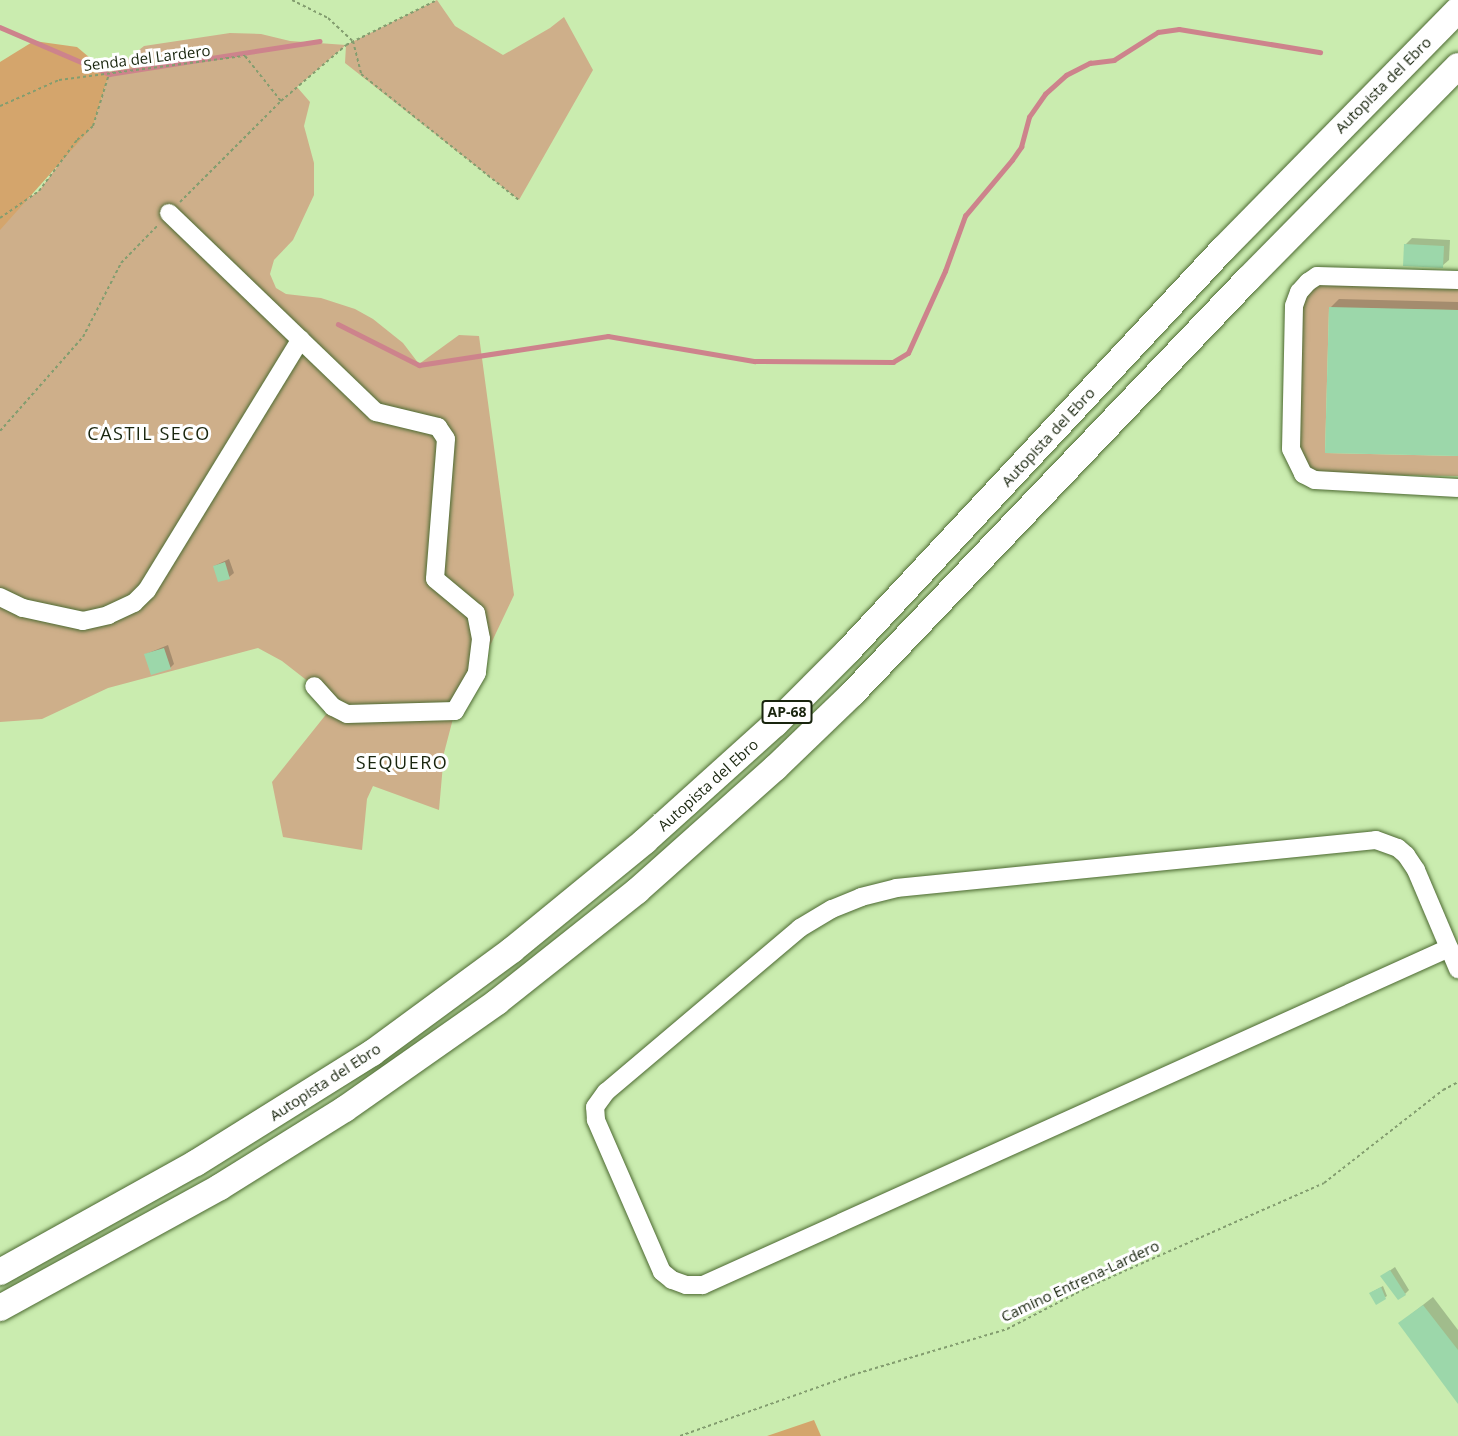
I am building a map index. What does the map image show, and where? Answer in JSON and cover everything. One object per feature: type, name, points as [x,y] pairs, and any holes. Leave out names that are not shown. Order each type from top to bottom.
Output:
[{"type":"highway","name":"Autopista del Ebro","points":[[0,1272],[196,1163],[372,1053],[512,950],[645,841],[729,766],[848,651],[1207,266],[1458,10]]},
{"type":"highway","name":"AP-68","points":[[0,1308],[157,1223],[345,1108],[497,1002],[637,891],[775,768],[852,694],[1272,255],[1458,66]]},
{"type":"street","points":[[169,213],[376,412],[438,427],[446,439],[435,579],[476,613],[481,639],[477,673],[455,711],[347,714],[333,706],[314,686]]},
{"type":"street","points":[[1458,280],[1317,276],[1308,282],[1299,292],[1294,306],[1291,449],[1303,474],[1315,480],[1458,488]]},
{"type":"street","points":[[0,597],[22,608],[83,621],[108,615],[134,603],[147,590],[301,339]]},
{"type":"street","points":[[1449,948],[703,1285],[686,1285],[672,1280],[662,1272],[596,1120],[595,1107],[606,1092],[800,928],[832,909],[861,897],[896,888],[1376,840],[1398,848],[1406,855],[1449,948],[1458,969]]},
{"type":"path","points":[[292,0],[328,18],[353,41],[361,74],[519,200]]},
{"type":"path","points":[[0,432],[83,337],[121,263],[281,101],[353,41],[438,0]]},
{"type":"path","name":"Senda del Lardero","points":[[0,106],[58,80],[245,56],[281,101]]},
{"type":"path","points":[[0,218],[39,191],[77,140],[93,126],[109,74]]},
{"type":"path","name":"Camino Entrena-Lardero","points":[[680,1436],[852,1376],[1007,1329],[1086,1288],[1324,1183],[1443,1089],[1458,1082]]},
{"type":"shaded area","points":[[437,0],[455,26],[503,55],[550,28],[564,17],[593,70],[519,200],[345,63],[346,45]]},
{"type":"shaded area","points":[[230,33],[261,34],[290,41],[346,45],[297,87],[310,102],[304,126],[314,163],[314,195],[293,240],[274,260],[270,274],[276,288],[286,294],[321,298],[355,309],[373,319],[403,343],[419,364],[459,335],[479,336],[514,595],[477,673],[455,711],[444,753],[439,810],[373,786],[367,799],[362,850],[283,837],[272,782],[332,707],[314,686],[282,661],[258,648],[108,688],[42,719],[0,722],[0,218],[39,191],[77,140],[93,126],[109,74],[144,46]]},
{"type":"shaded area","points":[[34,41],[77,47],[109,74],[93,126],[0,230],[0,62]]},
{"type":"shaded area","points":[[1458,283],[1458,310],[1329,308],[1325,453],[1458,456],[1458,476],[1319,474],[1310,470],[1299,446],[1302,312],[1304,302],[1315,284]]},
{"type":"shaded area","points":[[814,1420],[821,1436],[767,1436]]},
{"type":"building","points":[[1404,244],[1444,246],[1443,268],[1403,266]]},
{"type":"building","points":[[1329,307],[1458,310],[1458,456],[1325,453]]},
{"type":"building","points":[[225,562],[230,579],[218,582],[213,566]]},
{"type":"building","points":[[164,648],[171,669],[151,675],[144,654]]},
{"type":"building","points":[[1390,1270],[1406,1295],[1398,1300],[1380,1276]]},
{"type":"building","points":[[1381,1287],[1386,1299],[1376,1305],[1369,1293]]},
{"type":"building","points":[[1423,1305],[1458,1350],[1458,1404],[1398,1323]]},
{"type":"waterway","points":[[0,27],[109,74],[319,41]]},
{"type":"waterway","points":[[338,324],[419,365],[608,336],[755,361],[893,362],[908,353],[945,271],[965,216],[1021,147],[1029,117],[1045,94],[1066,75],[1090,63],[1114,60],[1158,32],[1179,29],[1320,52]]},
{"type":"district","name":"CASTIL SECO","points":[[149,433]]},
{"type":"district","name":"SEQUERO","points":[[402,762]]}]
